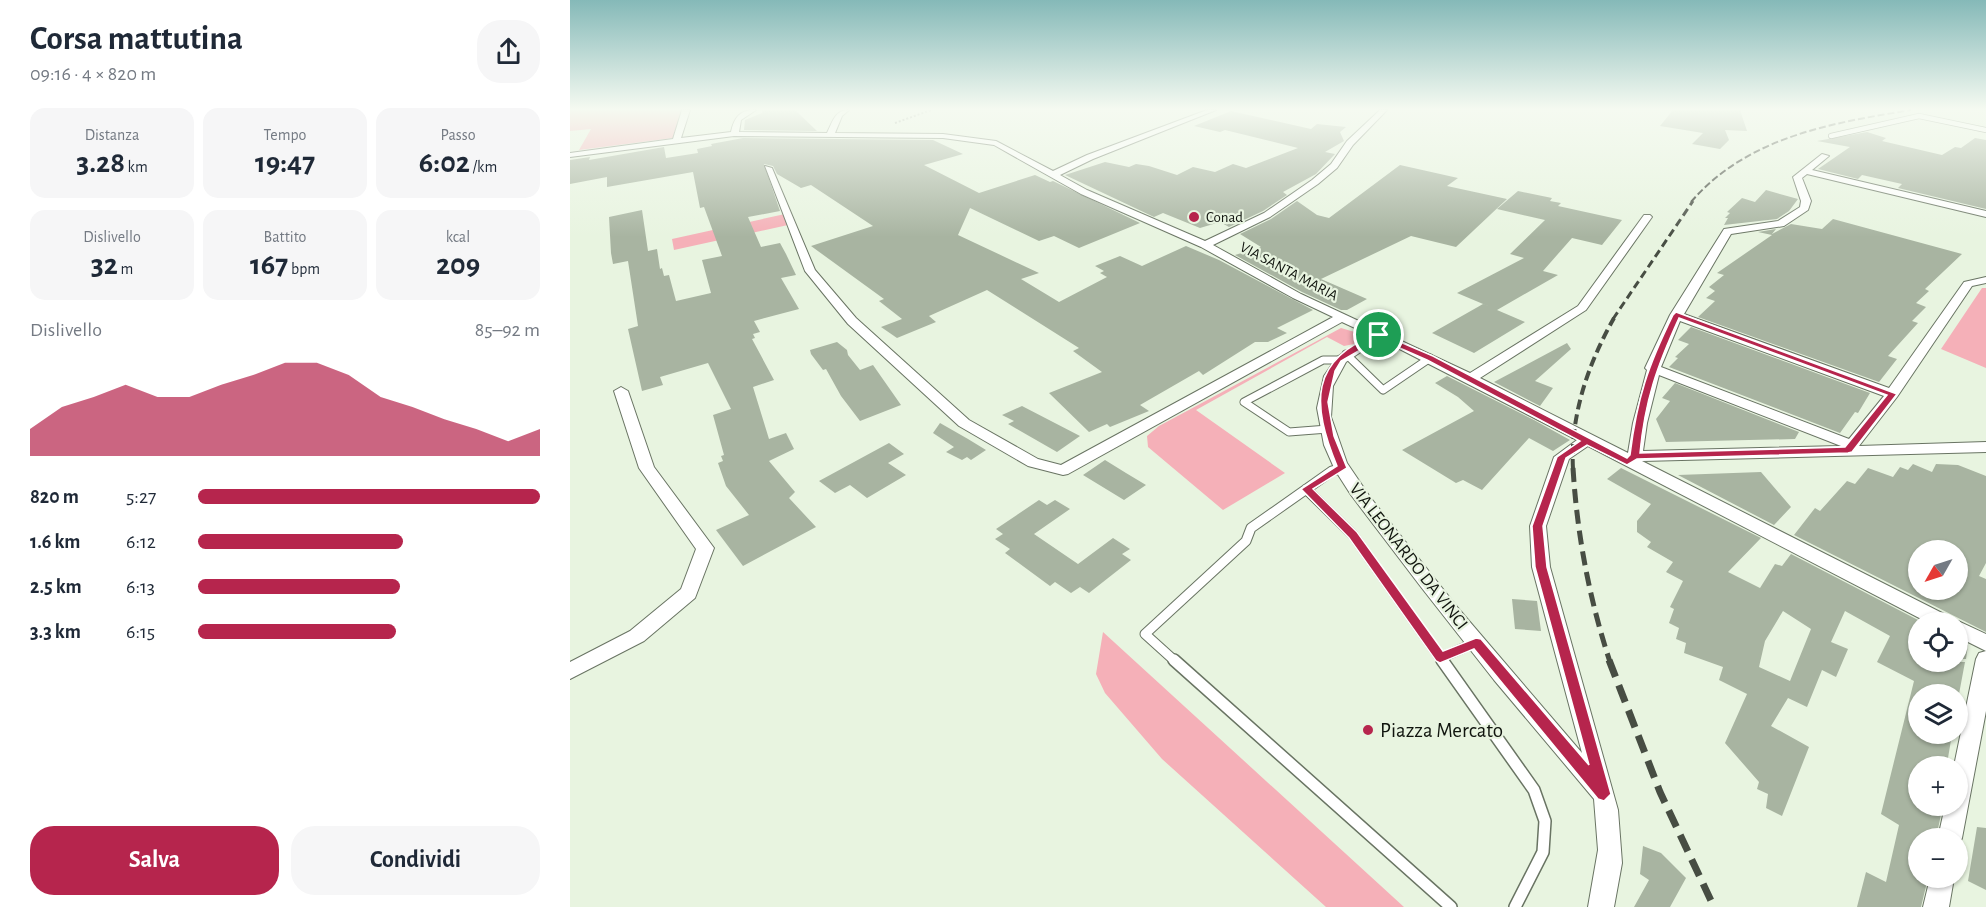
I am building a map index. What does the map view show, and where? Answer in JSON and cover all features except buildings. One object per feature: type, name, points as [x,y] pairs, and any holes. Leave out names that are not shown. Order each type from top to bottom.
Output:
[{"type":"street","name":"VIA SANTA MARIA","points":[[570,155],[590,152]]},
{"type":"street","name":"VIA SANTA MARIA","points":[[1014,152],[1052,175],[1205,245],[1342,317],[1430,358],[1587,440],[1631,459],[1924,612]]},
{"type":"street","points":[[1052,175],[1102,152]]},
{"type":"street","points":[[1205,245],[1267,214],[1315,182],[1334,166],[1344,152]]},
{"type":"street","points":[[1825,156],[1797,177],[1806,201],[1805,208],[1781,224],[1728,231],[1693,284],[1652,368],[1639,415],[1631,459],[1850,448],[1986,447]]},
{"type":"street","points":[[768,168],[810,271],[831,299],[888,357],[964,423],[1033,463],[1063,470],[1342,317]]},
{"type":"street","points":[[1805,171],[1986,214]]},
{"type":"street","points":[[1470,379],[1582,308],[1647,217]]},
{"type":"street","points":[[1850,448],[1892,394],[1968,284],[1986,280]]},
{"type":"street","points":[[1676,315],[1892,394]]},
{"type":"street","points":[[1342,357],[1379,335]]},
{"type":"street","name":"VIA LEONARDO DA VINCI","points":[[1342,357],[1331,371],[1323,402],[1328,429],[1342,468],[1419,572],[1476,643],[1604,794]]},
{"type":"street","points":[[1652,368],[1850,448]]},
{"type":"street","points":[[570,671],[638,636],[689,593],[705,548],[647,468],[621,391]]},
{"type":"street","points":[[1587,440],[1562,457],[1538,526],[1541,567],[1604,794],[1612,832],[1611,870],[1601,907]]},
{"type":"street","points":[[1968,634],[1986,643]]},
{"type":"street","points":[[1967,756],[1986,659]]},
{"type":"street","points":[[1936,907],[1940,888]]},
{"type":"lane","points":[[1328,429],[1290,432],[1244,402],[1323,360],[1342,357],[1383,390],[1430,358]]},
{"type":"lane","points":[[1342,468],[1306,489],[1251,528],[1246,541],[1145,634],[1452,907]]},
{"type":"lane","points":[[1306,489],[1353,535],[1534,790],[1545,821],[1543,852],[1515,907]]},
{"type":"lane","points":[[1440,658],[1476,643]]},
{"type":"shaded area","points":[[785,214],[788,225],[674,250],[672,239]]},
{"type":"shaded area","points":[[1982,288],[1986,288],[1986,368],[1941,349]]},
{"type":"shaded area","points":[[1341,328],[1358,333],[1354,344],[1344,346],[1327,337],[1196,410],[1285,473],[1223,510],[1148,447],[1147,436],[1159,426]]},
{"type":"shaded area","points":[[1103,632],[1404,907],[1326,907],[1162,759],[1105,693],[1096,674]]},
{"type":"railway","points":[[1691,202],[1713,180],[1756,152]]},
{"type":"railway","points":[[1613,319],[1693,201]]},
{"type":"railway","points":[[1573,468],[1574,430],[1583,391],[1596,354],[1614,318]]},
{"type":"railway","points":[[1573,468],[1585,566],[1610,662]]},
{"type":"railway","points":[[1609,660],[1660,792],[1714,907]]},
{"type":"place","name":"Conad","points":[[1194,217]]},
{"type":"place","name":"Piazza Mercato","points":[[1368,730]]},
{"type":"route","points":[[1379,335],[1346,354],[1338,360],[1331,371],[1323,402],[1329,436],[1342,468],[1332,471],[1306,489],[1353,535],[1440,658],[1476,643],[1604,794],[1541,567],[1538,526],[1562,457],[1580,447],[1587,440],[1627,462],[1635,456],[1848,450],[1892,394],[1676,315],[1652,368],[1639,415],[1635,456],[1627,462],[1587,440],[1430,358],[1379,335]]}]
